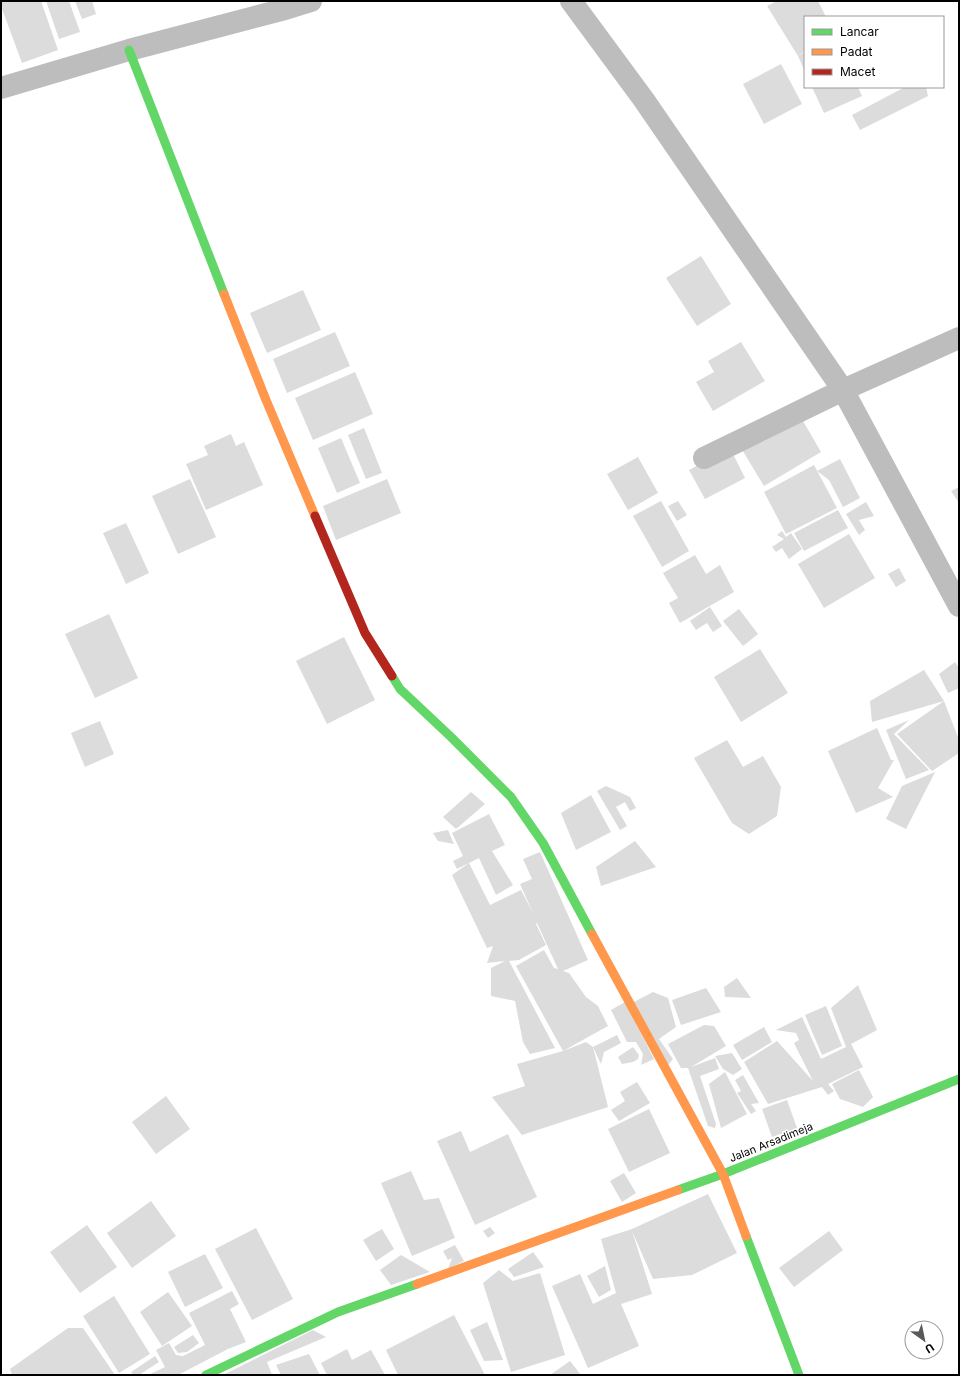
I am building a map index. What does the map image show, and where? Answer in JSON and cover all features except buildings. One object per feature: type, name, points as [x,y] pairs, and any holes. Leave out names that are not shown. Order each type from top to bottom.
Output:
[{"type":"street","points":[[1,88],[129,50],[311,1]]},
{"type":"street","points":[[571,1],[644,100],[843,390],[959,606]]},
{"type":"street","points":[[129,50],[266,400],[365,633],[400,689],[511,797],[543,843],[630,1006],[723,1174],[338,1312],[206,1375]]},
{"type":"street","points":[[704,458],[843,390],[959,338]]},
{"type":"street","name":"Jalan Arsadimeja","points":[[799,1375],[723,1174],[959,1079]]},
{"type":"traffic: fast","points":[[129,50],[224,294]]},
{"type":"traffic: fast","points":[[392,676],[400,689],[511,797],[543,843],[592,934]]},
{"type":"traffic: fast","points":[[678,1190],[723,1174],[959,1079]]},
{"type":"traffic: fast","points":[[746,1236],[799,1375]]},
{"type":"traffic: fast","points":[[206,1375],[338,1312],[417,1284]]},
{"type":"traffic: slow","points":[[224,294],[266,400],[315,516]]},
{"type":"traffic: slow","points":[[592,934],[723,1174],[746,1236]]},
{"type":"traffic: slow","points":[[417,1284],[678,1190]]},
{"type":"traffic: jam","points":[[315,516],[365,633],[392,676]]}]
